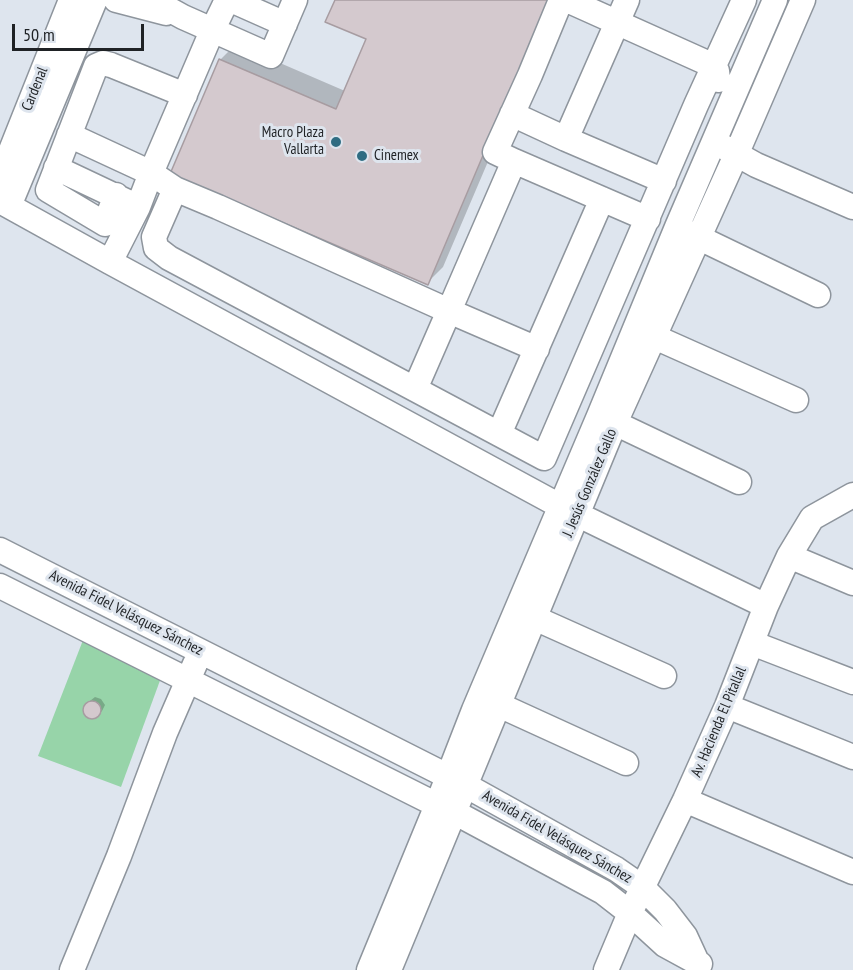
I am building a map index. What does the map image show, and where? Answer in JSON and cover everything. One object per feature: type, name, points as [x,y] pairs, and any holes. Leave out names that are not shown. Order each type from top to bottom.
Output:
[{"type":"street","name":"Cardenal","points":[[0,178],[7,140],[71,0]]},
{"type":"street","points":[[95,0],[5,204],[569,510],[766,606]]},
{"type":"street","points":[[116,0],[183,17]]},
{"type":"street","points":[[152,0],[212,31],[272,56],[295,0]]},
{"type":"street","points":[[110,262],[138,207],[212,31],[229,0],[285,24]]},
{"type":"street","points":[[561,0],[495,152],[648,219]]},
{"type":"street","points":[[567,0],[714,66],[718,78],[711,118],[715,141],[756,165],[853,207]]},
{"type":"street","points":[[566,139],[627,0]]},
{"type":"street","points":[[174,189],[154,237],[156,248],[169,258],[544,458],[744,0]]},
{"type":"street","name":"J. Jesús González Gallo","points":[[377,969],[688,232],[715,141],[775,0]]},
{"type":"street","name":"J. Jesús González Gallo","points":[[688,232],[736,155],[803,0]]},
{"type":"street","points":[[138,207],[56,168],[96,66],[103,63],[111,65],[185,95]]},
{"type":"street","points":[[512,114],[664,181]]},
{"type":"street","points":[[69,135],[151,173],[174,189],[537,349]]},
{"type":"street","points":[[414,389],[514,161]]},
{"type":"street","points":[[499,434],[602,199]]},
{"type":"street","points":[[688,232],[818,295]]},
{"type":"street","points":[[645,332],[796,400]]},
{"type":"street","points":[[607,420],[739,482]]},
{"type":"street","name":"Av. Hacienda El Pitallal","points":[[606,970],[630,913],[685,800],[727,706],[766,606],[789,556],[812,518],[853,495]]},
{"type":"street","name":"Avenida Fidel Velásquez Sánchez","points":[[0,550],[456,781],[616,869],[642,887],[665,910],[685,936],[702,966]]},
{"type":"street","points":[[789,556],[853,583]]},
{"type":"street","name":"Avenida Fidel Velásquez Sánchez","points":[[0,586],[446,808],[603,891],[665,945],[702,966]]},
{"type":"street","points":[[525,614],[664,676]]},
{"type":"street","name":"J. Jesús González Gallo","points":[[456,781],[499,705],[525,614]]},
{"type":"street","points":[[752,643],[853,682]]},
{"type":"street","points":[[72,970],[165,733],[200,651]]},
{"type":"street","points":[[499,705],[626,764]]},
{"type":"street","points":[[727,706],[853,757]]},
{"type":"street","points":[[685,800],[853,872]]},
{"type":"green space","points":[[85,635],[162,675],[121,787],[38,756]]},
{"type":"building","name":"Macro Plaza Vallarta","points":[[335,0],[549,0],[428,285],[170,174],[219,59],[336,109],[366,39],[325,22]]},
{"type":"building","points":[[88,701],[96,701],[101,706],[99,717],[88,719],[83,714],[83,706]]},
{"type":"place","name":"Macro Plaza Vallarta","points":[[336,142]]},
{"type":"place","name":"Cinemex","points":[[362,156]]}]
